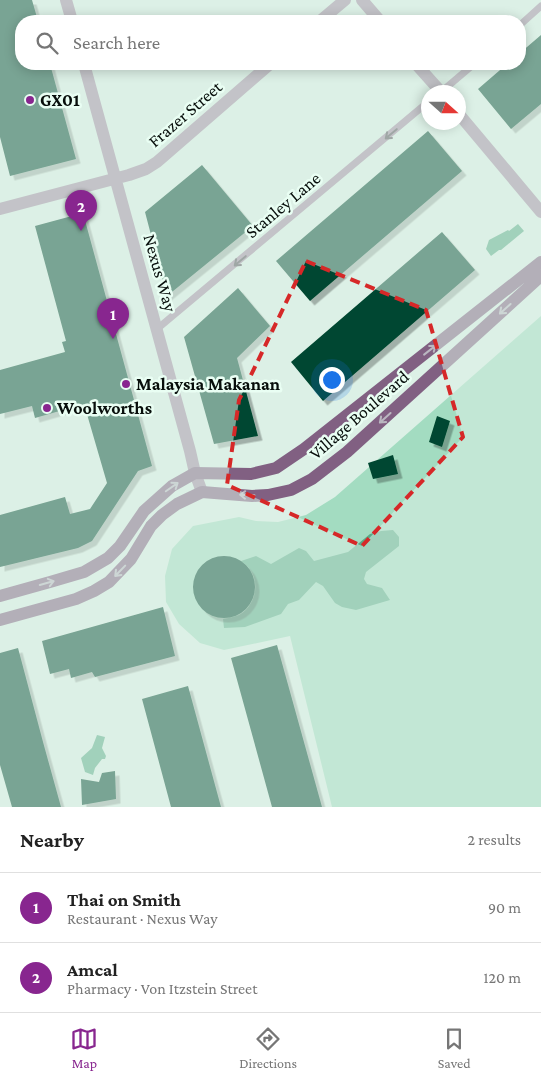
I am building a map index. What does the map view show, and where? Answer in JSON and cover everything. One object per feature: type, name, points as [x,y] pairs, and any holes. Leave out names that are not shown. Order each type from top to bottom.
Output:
[{"type":"street","points":[[66,0],[70,15]]},
{"type":"street","points":[[327,15],[345,0]]},
{"type":"street","points":[[362,0],[375,15]]},
{"type":"street","name":"Nexus Way","points":[[86,70],[195,473],[202,492]]},
{"type":"street","name":"Frazer Street","points":[[0,210],[146,169],[263,70]]},
{"type":"street","points":[[421,70],[435,85]]},
{"type":"street","points":[[466,123],[541,212]]},
{"type":"street","name":"Village Boulevard","points":[[195,473],[251,474],[276,468],[304,449],[541,262]]},
{"type":"street","name":"Village Boulevard","points":[[202,492],[252,496],[291,490],[312,479],[347,452],[541,276]]},
{"type":"street","points":[[0,596],[84,572],[108,558],[120,546],[144,511],[172,486],[195,473]]},
{"type":"street","points":[[0,620],[76,599],[109,582],[131,559],[151,526],[162,515],[177,504],[202,492]]},
{"type":"lane","points":[[526,20],[541,6]]},
{"type":"lane","points":[[449,85],[467,70]]},
{"type":"lane","name":"Stanley Lane","points":[[157,329],[421,108]]},
{"type":"highlighted area","points":[[306,261],[426,310],[463,437],[362,546],[227,485],[239,400]]},
{"type":"shaded area","points":[[518,224],[524,231],[491,256],[486,249],[489,240],[509,231]]},
{"type":"shaded area","points":[[541,316],[541,807],[332,807],[290,636],[224,650],[200,643],[179,624],[166,602],[165,576],[172,549],[193,526],[239,517],[256,521],[278,522],[306,515],[335,497]]},
{"type":"shaded area","points":[[393,530],[399,537],[399,546],[366,572],[364,579],[367,584],[382,588],[390,600],[356,610],[342,607],[335,603],[323,586],[316,582],[299,600],[288,604],[281,614],[245,627],[224,628],[223,619],[237,616],[244,612],[254,597],[254,579],[250,569],[241,561],[256,556],[271,564],[299,548],[306,551],[314,561],[348,552],[370,534]]},
{"type":"shaded area","points":[[97,735],[105,737],[102,748],[106,756],[95,768],[93,775],[85,772],[81,758],[92,748]]},
{"type":"building","name":"GX01","points":[[0,0],[32,0],[36,15],[15,15],[15,70],[52,70],[76,159],[10,176],[0,137]]},
{"type":"building","points":[[541,35],[541,104],[511,129],[478,89],[500,70],[526,70],[526,48]]},
{"type":"building","points":[[428,131],[462,171],[310,301],[276,261]]},
{"type":"building","points":[[202,165],[253,226],[167,296],[145,212]]},
{"type":"building","points":[[83,213],[152,466],[138,471],[92,541],[78,548],[0,567],[0,515],[65,497],[70,514],[90,509],[107,483],[84,404],[35,418],[32,406],[0,414],[0,370],[65,352],[62,342],[66,341],[35,226]]},
{"type":"building","points":[[442,232],[475,270],[323,401],[291,362]]},
{"type":"building","points":[[238,288],[270,326],[237,358],[258,436],[214,444],[184,337]]},
{"type":"building","points":[[437,416],[450,421],[442,447],[429,442]]},
{"type":"building","points":[[393,455],[398,474],[373,479],[368,463]]},
{"type":"building","points":[[218,556],[230,556],[246,565],[253,575],[255,587],[253,599],[246,609],[230,618],[218,618],[207,613],[198,604],[193,593],[193,581],[198,570],[207,561]]},
{"type":"building","points":[[163,607],[175,656],[95,677],[92,672],[71,678],[69,669],[50,674],[42,641]]},
{"type":"building","points":[[277,645],[322,807],[272,807],[231,658]]},
{"type":"building","points":[[18,648],[61,807],[12,807],[0,765],[0,653]]},
{"type":"building","points":[[188,686],[221,807],[171,807],[142,699]]},
{"type":"building","points":[[115,771],[116,799],[82,805],[81,779],[99,782],[102,773]]},
{"type":"place","name":"GX01","points":[[30,100]]},
{"type":"place","name":"Amcal","points":[[81,231]]},
{"type":"place","name":"Thai on Smith","points":[[113,339]]},
{"type":"place","name":"Malaysia Makanan","points":[[126,384]]},
{"type":"place","name":"Woolworths","points":[[47,408]]}]
